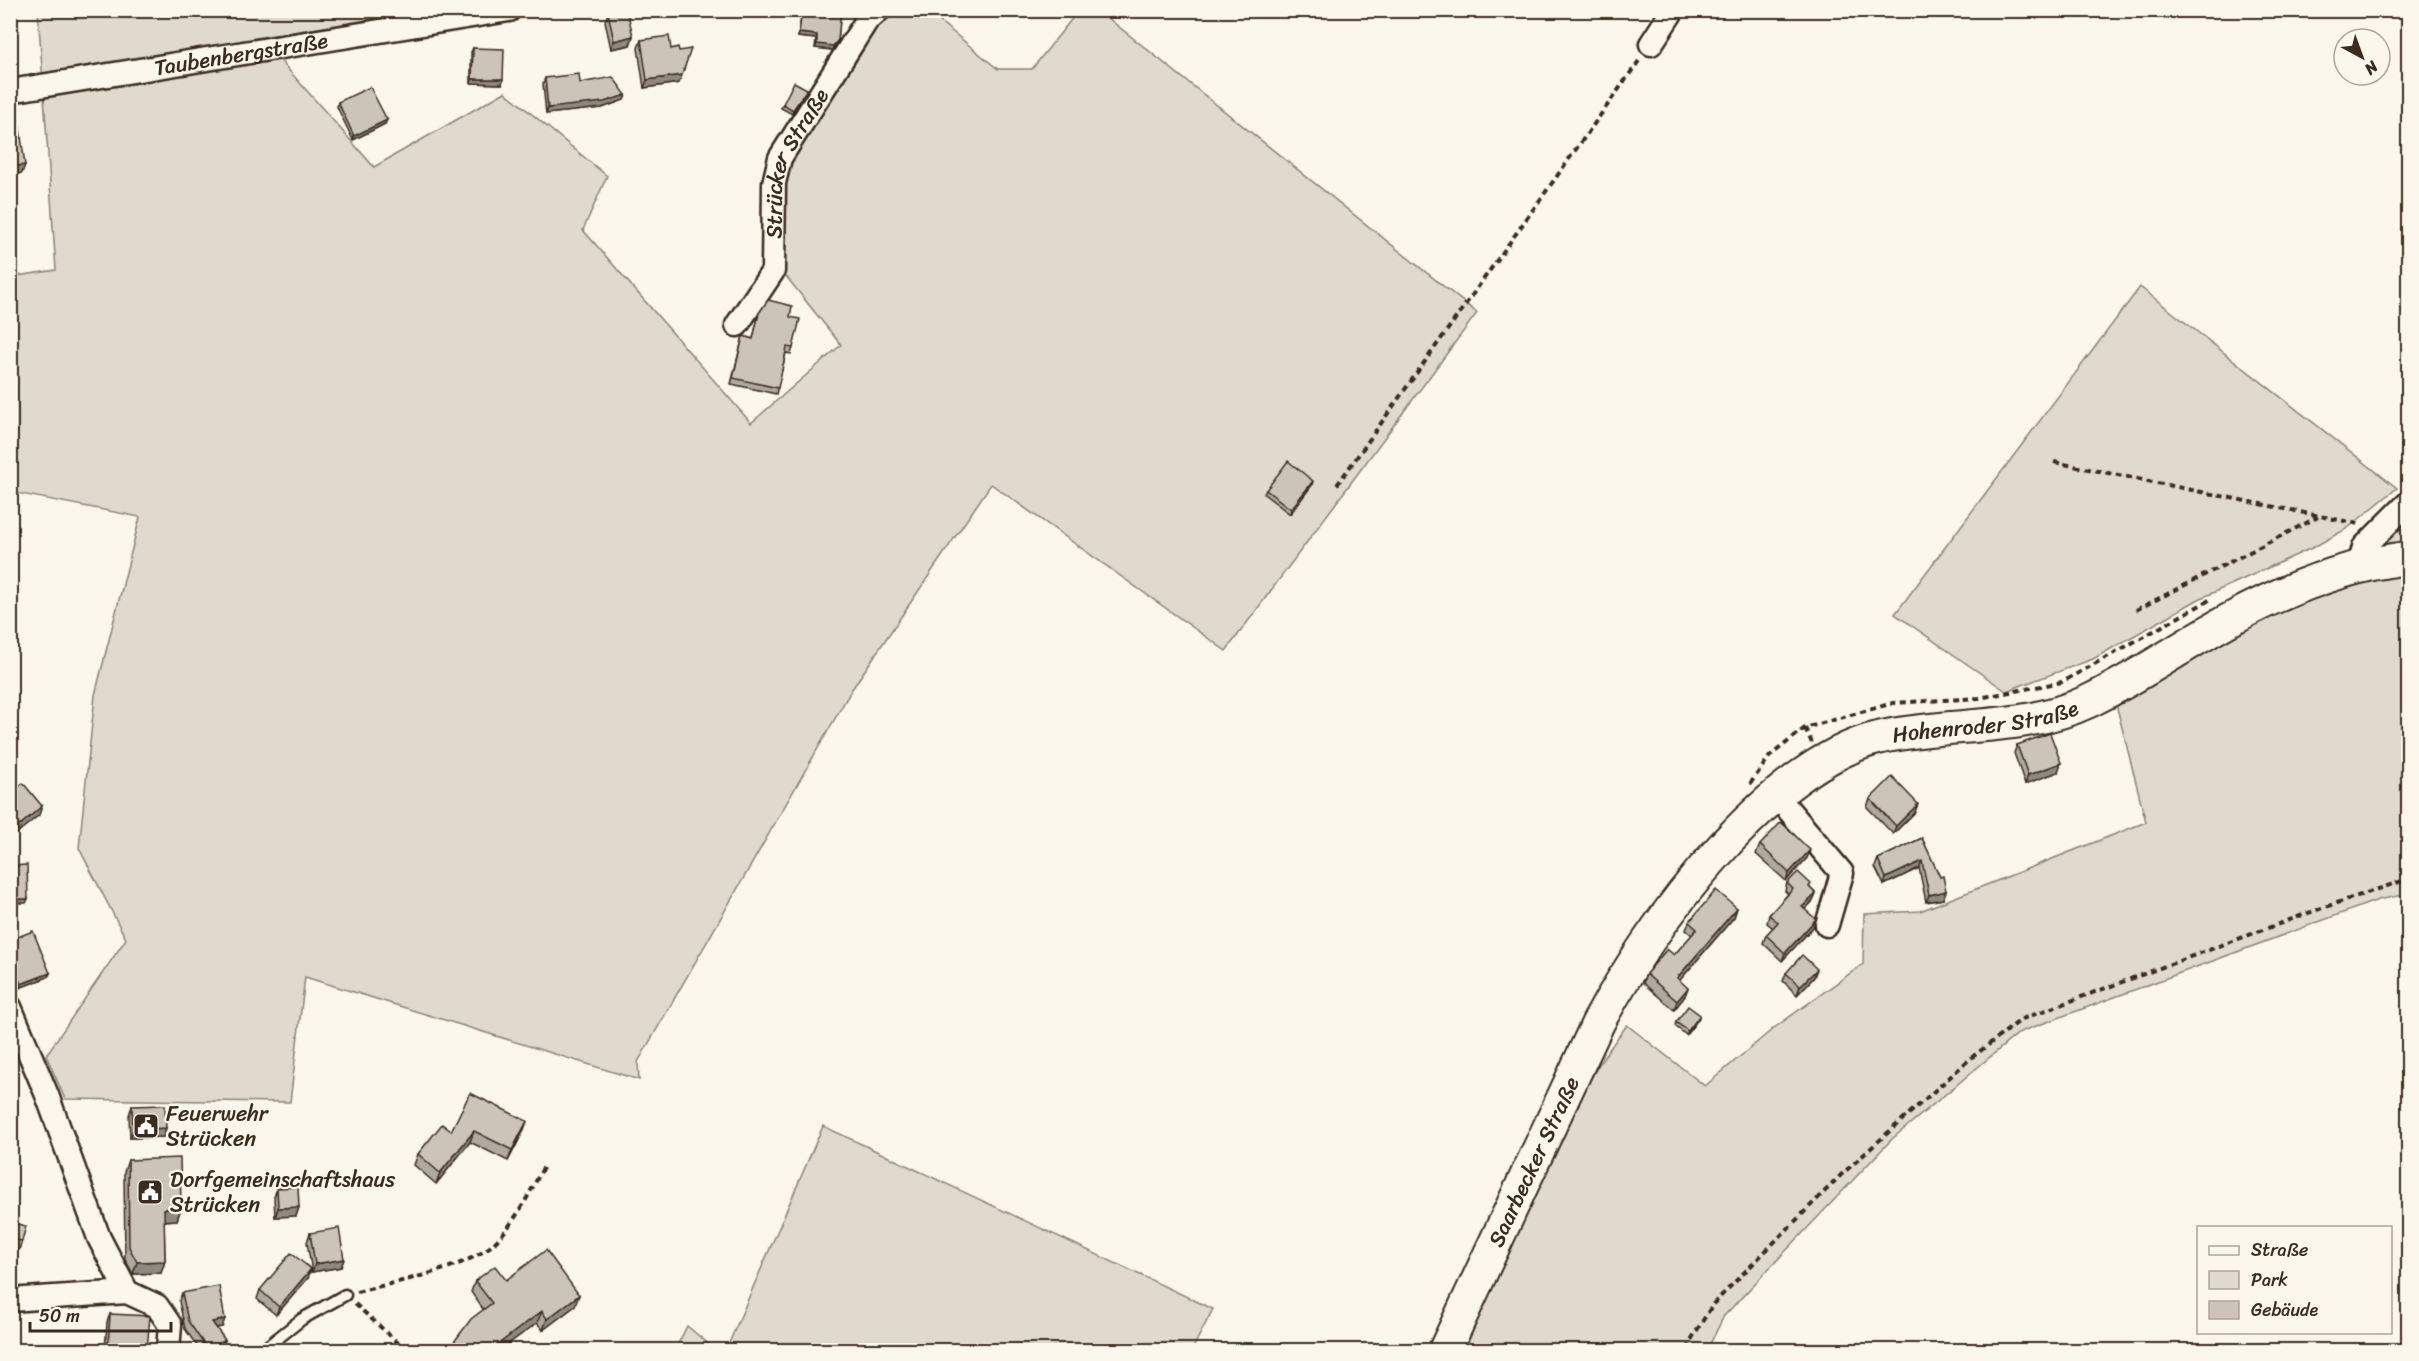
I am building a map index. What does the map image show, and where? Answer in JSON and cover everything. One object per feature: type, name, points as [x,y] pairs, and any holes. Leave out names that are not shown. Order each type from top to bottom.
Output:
[{"type":"main road","name":"Hohenroder Straße","points":[[1624,974],[1677,901],[1740,831],[1776,795],[1821,762],[1880,737],[2026,720],[2078,705],[2113,689],[2230,620],[2361,556],[2409,558]]},
{"type":"main road","name":"Saarbecker Straße","points":[[1444,1350],[1598,1023],[1624,974]]},
{"type":"street","name":"Taubenbergstraße","points":[[10,91],[508,10]]},
{"type":"street","name":"Strücker Straße","points":[[737,325],[773,271],[774,183],[780,158],[867,20],[879,10]]},
{"type":"street","points":[[1651,44],[1673,10]]},
{"type":"street","points":[[2361,556],[2383,528],[2409,502]]},
{"type":"street","points":[[1776,795],[1842,873],[1827,925]]},
{"type":"street","points":[[10,1007],[47,1095],[99,1238],[127,1292]]},
{"type":"street","points":[[10,1300],[127,1292],[157,1306],[170,1325],[169,1350]]},
{"type":"lane","points":[[263,1350],[302,1319],[345,1295]]},
{"type":"path","points":[[1337,485],[1651,44]]},
{"type":"path","points":[[2054,462],[2319,517],[2383,528]]},
{"type":"path","points":[[2136,610],[2319,517]]},
{"type":"path","points":[[1688,1350],[1691,1340],[1713,1304],[1841,1174],[1971,1058],[2022,1019],[2322,908],[2409,879]]},
{"type":"path","points":[[345,1295],[450,1267],[490,1246],[519,1213],[544,1166]]},
{"type":"path","points":[[345,1295],[406,1350]]},
{"type":"green space","points":[[38,11],[437,11],[264,42],[374,167],[505,92],[607,176],[583,230],[751,423],[841,345],[785,275],[780,182],[875,24],[891,11],[927,11],[998,69],[1032,69],[1078,11],[1099,11],[1477,313],[1226,651],[991,484],[852,689],[638,1062],[639,1080],[305,977],[290,1102],[65,1099],[46,1055],[126,939],[79,848],[95,695],[140,517],[11,492],[11,277],[56,270]]},
{"type":"green space","points":[[2140,287],[2397,488],[2348,528],[2314,547],[2199,599],[2093,659],[2006,691],[1895,614]]},
{"type":"green space","points":[[2408,514],[2408,546],[2385,548],[2388,534]]},
{"type":"green space","points":[[2408,569],[2408,894],[2378,900],[2020,1032],[1892,1139],[1724,1316],[1707,1350],[1461,1350],[1555,1141],[1601,1062],[1627,1025],[1705,1086],[1774,1028],[1863,964],[1864,914],[1920,911],[2146,822],[2116,704],[2244,628],[2359,575]]},
{"type":"green space","points":[[823,1126],[1213,1309],[1192,1350],[726,1350]]},
{"type":"green space","points":[[687,1326],[716,1350],[675,1350]]},
{"type":"building","points":[[627,10],[633,36],[614,41],[608,13]]},
{"type":"building","points":[[802,10],[841,10],[838,40],[833,46],[817,44],[817,35],[799,33]]},
{"type":"building","points":[[669,36],[671,49],[678,47],[679,51],[691,49],[682,75],[647,80],[641,40]]},
{"type":"building","points":[[473,48],[504,49],[503,79],[472,79]]},
{"type":"building","points":[[579,74],[580,83],[613,77],[626,95],[604,102],[548,108],[545,78]]},
{"type":"building","points":[[794,82],[807,89],[793,110],[783,104]]},
{"type":"building","points":[[370,87],[387,120],[354,136],[338,102]]},
{"type":"building","points":[[18,115],[25,165],[10,167],[10,116]]},
{"type":"building","points":[[768,300],[792,306],[790,317],[800,319],[793,348],[787,347],[778,388],[733,378],[743,336],[753,339],[759,313]]},
{"type":"building","points":[[1288,461],[1313,481],[1291,509],[1266,490]]},
{"type":"building","points":[[2050,733],[2061,763],[2028,775],[2017,745]]},
{"type":"building","points":[[1892,777],[1918,804],[1896,826],[1870,799]]},
{"type":"building","points":[[23,783],[42,806],[12,832],[10,829],[10,794]]},
{"type":"building","points":[[1781,822],[1810,850],[1789,873],[1760,845]]},
{"type":"building","points":[[1922,838],[1940,877],[1943,876],[1946,891],[1929,895],[1922,861],[1886,878],[1878,859]]},
{"type":"building","points":[[27,865],[28,899],[10,899],[10,866]]},
{"type":"building","points":[[1798,872],[1811,884],[1809,887],[1816,894],[1802,907],[1816,919],[1785,953],[1766,935],[1778,922],[1769,915],[1793,889],[1787,883]]},
{"type":"building","points":[[1716,890],[1737,908],[1677,978],[1688,988],[1677,1001],[1646,974],[1667,949],[1674,955],[1697,929],[1689,922]]},
{"type":"building","points":[[33,931],[50,973],[21,984],[10,959],[10,940]]},
{"type":"building","points":[[1802,955],[1817,969],[1800,986],[1786,973]]},
{"type":"building","points":[[1688,1006],[1700,1015],[1688,1031],[1676,1022]]},
{"type":"building","points":[[470,1093],[527,1121],[512,1150],[474,1131],[440,1173],[418,1154],[442,1124],[451,1131]]},
{"type":"building","points":[[165,1105],[166,1128],[133,1130],[132,1106]]},
{"type":"building","points":[[180,1158],[181,1208],[164,1209],[165,1261],[137,1262],[129,1247],[128,1160]]},
{"type":"building","points":[[298,1187],[299,1207],[278,1208],[277,1188]]},
{"type":"building","points":[[10,1222],[26,1226],[22,1241],[10,1239]]},
{"type":"building","points":[[339,1228],[344,1259],[315,1264],[310,1233]]},
{"type":"building","points":[[546,1250],[579,1295],[547,1319],[542,1311],[494,1350],[448,1350],[471,1319],[492,1303],[475,1281],[495,1266],[506,1280]]},
{"type":"building","points":[[291,1253],[311,1269],[279,1307],[260,1290]]},
{"type":"building","points":[[219,1286],[225,1319],[212,1322],[225,1340],[208,1350],[188,1321],[182,1293]]},
{"type":"building","points":[[110,1314],[150,1316],[147,1350],[108,1350]]},
{"type":"place","name":"Feuerwehr Strücken","points":[[146,1126]]},
{"type":"place","name":"Dorfgemeinschaftshaus Strücken","points":[[150,1192]]}]
